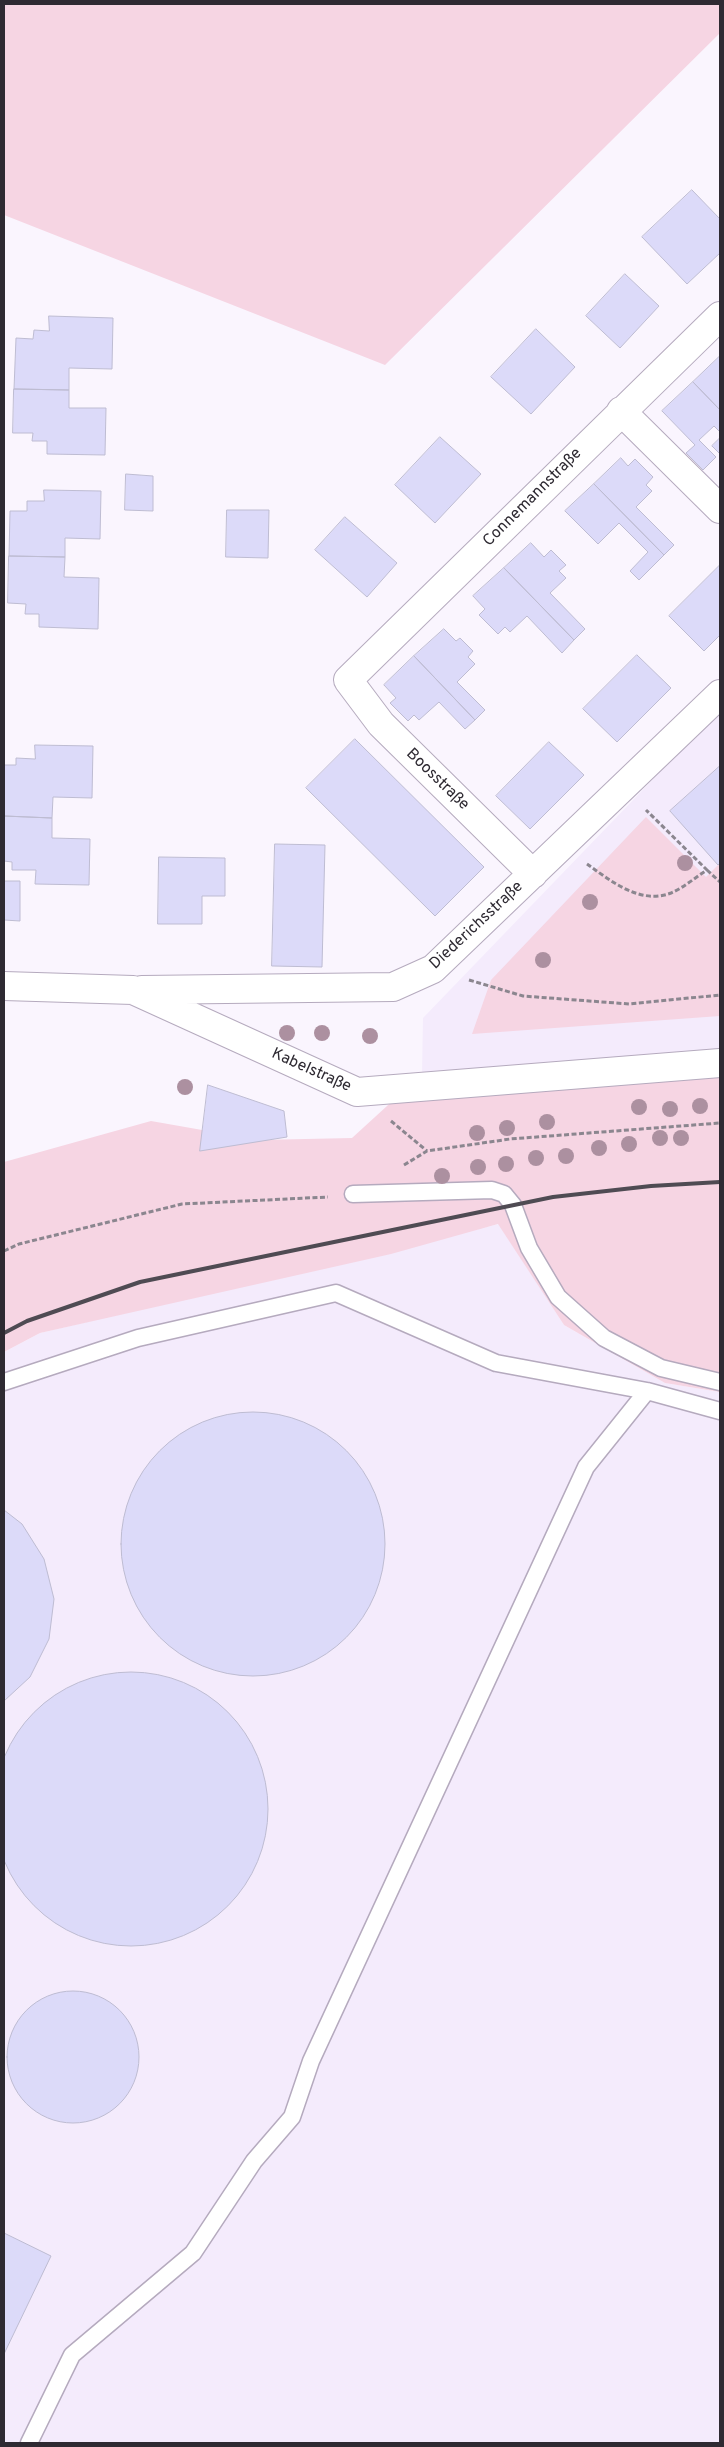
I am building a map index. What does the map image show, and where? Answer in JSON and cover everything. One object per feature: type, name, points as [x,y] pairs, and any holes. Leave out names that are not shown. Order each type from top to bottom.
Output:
[{"type":"street","name":"Connemannstraße","points":[[348,680],[720,316]]},
{"type":"street","points":[[621,411],[720,509]]},
{"type":"street","name":"Boosstraße","points":[[348,680],[381,724],[534,874]]},
{"type":"street","name":"Diederichsstraße","points":[[132,990],[394,987],[433,969],[720,694]]},
{"type":"street","name":"Kabelstraße","points":[[4,986],[132,990],[357,1092],[720,1063]]},
{"type":"lane","points":[[353,1194],[492,1190],[504,1194],[513,1205],[529,1248],[558,1297],[604,1338],[661,1368],[720,1382]]},
{"type":"lane","points":[[4,1382],[138,1338],[336,1293],[496,1363],[647,1391],[720,1412]]},
{"type":"lane","points":[[29,2443],[72,2355],[193,2253],[254,2160],[292,2116],[310,2062],[586,1467],[647,1391]]},
{"type":"path","points":[[622,786],[720,882]]},
{"type":"path","points":[[562,845],[621,888],[646,896],[671,893],[707,870]]},
{"type":"path","points":[[433,969],[533,996],[629,1004],[720,995]]},
{"type":"shaded area","points":[[4,4],[720,4],[720,33],[385,365],[4,215]]},
{"type":"shaded area","points":[[720,713],[720,1051],[422,1074],[423,1018],[663,769]]},
{"type":"shaded area","points":[[646,817],[706,877],[720,863],[720,1016],[472,1034],[491,980]]},
{"type":"shaded area","points":[[720,1051],[720,1392],[665,1383],[564,1325],[498,1224],[391,1254],[40,1333],[4,1352],[4,1162],[151,1121],[259,1140],[352,1138],[422,1074]]},
{"type":"shaded area","points":[[499,1224],[564,1325],[665,1383],[720,1392],[720,2443],[4,2443],[4,1352],[40,1333]]},
{"type":"building","points":[[692,190],[720,219],[720,253],[687,284],[642,237]]},
{"type":"building","points":[[625,274],[659,306],[620,348],[586,316]]},
{"type":"building","points":[[49,316],[113,318],[112,369],[69,368],[69,390],[14,389],[16,338],[33,339],[34,330],[49,331]]},
{"type":"building","points":[[536,329],[575,367],[531,414],[491,377]]},
{"type":"building","points":[[720,356],[720,410],[693,382]]},
{"type":"building","points":[[693,382],[720,410],[720,432],[714,426],[699,440],[716,457],[703,470],[686,453],[695,445],[662,411]]},
{"type":"building","points":[[14,389],[69,390],[69,408],[106,408],[105,455],[47,454],[47,441],[32,441],[33,433],[13,433]]},
{"type":"building","points":[[440,437],[481,474],[435,523],[395,485]]},
{"type":"building","points":[[720,438],[720,454],[712,446]]},
{"type":"building","points":[[621,458],[628,466],[635,459],[653,477],[646,485],[652,491],[636,507],[674,545],[664,555],[594,484]]},
{"type":"building","points":[[126,474],[153,476],[153,511],[125,510]]},
{"type":"building","points":[[594,484],[664,555],[639,580],[630,571],[648,552],[619,523],[598,544],[565,511]]},
{"type":"building","points":[[44,490],[101,491],[100,539],[65,538],[65,557],[9,556],[10,511],[27,511],[27,501],[44,501]]},
{"type":"building","points":[[227,510],[269,510],[268,558],[226,557]]},
{"type":"building","points":[[345,517],[397,563],[367,597],[315,550]]},
{"type":"building","points":[[531,543],[544,557],[551,550],[566,565],[559,571],[566,578],[550,593],[585,629],[574,640],[504,568]]},
{"type":"building","points":[[9,556],[65,557],[64,577],[99,578],[98,629],[39,627],[39,614],[25,614],[26,604],[8,603]]},
{"type":"building","points":[[720,565],[720,635],[704,651],[669,616]]},
{"type":"building","points":[[504,568],[574,640],[562,653],[527,616],[510,632],[505,627],[498,634],[479,615],[485,609],[473,596]]},
{"type":"building","points":[[444,629],[456,641],[460,638],[473,651],[468,657],[475,664],[457,682],[485,710],[475,720],[414,656]]},
{"type":"building","points":[[637,655],[671,688],[617,742],[583,709]]},
{"type":"building","points":[[414,656],[475,720],[465,729],[439,702],[419,720],[414,715],[408,721],[390,703],[396,698],[384,685]]},
{"type":"building","points":[[355,739],[484,867],[435,916],[306,788]]},
{"type":"building","points":[[549,742],[584,775],[530,829],[496,796]]},
{"type":"building","points":[[35,745],[93,746],[92,798],[53,797],[52,818],[4,816],[4,765],[16,765],[16,758],[35,759]]},
{"type":"building","points":[[720,766],[720,863],[718,865],[670,811]]},
{"type":"building","points":[[4,816],[52,818],[52,838],[90,839],[89,885],[35,884],[36,870],[12,870],[12,862],[4,861]]},
{"type":"building","points":[[275,844],[325,845],[322,967],[272,966]]},
{"type":"building","points":[[159,857],[225,858],[225,896],[202,896],[202,924],[158,924]]},
{"type":"building","points":[[4,881],[20,881],[20,921],[4,920]]},
{"type":"building","points":[[208,1085],[284,1111],[287,1137],[200,1151]]},
{"type":"building","points":[[266,1412],[279,1414],[315,1427],[337,1442],[355,1460],[375,1493],[383,1518],[385,1544],[383,1570],[370,1606],[355,1628],[337,1646],[315,1661],[279,1674],[240,1676],[227,1674],[191,1661],[169,1646],[151,1628],[136,1606],[123,1570],[121,1531],[123,1518],[136,1482],[151,1460],[169,1442],[191,1427],[227,1414]]},
{"type":"building","points":[[4,1510],[22,1524],[44,1559],[54,1599],[49,1639],[30,1677],[4,1701]]},
{"type":"building","points":[[118,1672],[144,1672],[171,1677],[184,1682],[207,1695],[228,1712],[245,1733],[258,1756],[266,1782],[268,1809],[266,1836],[258,1862],[245,1885],[228,1906],[196,1930],[171,1941],[144,1946],[118,1946],[91,1941],[66,1930],[44,1915],[25,1896],[10,1874],[-1,1849],[-6,1822],[-6,1796],[-1,1769],[10,1744],[25,1722],[44,1703],[66,1688],[91,1677]]},
{"type":"building","points":[[73,1991],[86,1992],[98,1996],[120,2010],[134,2032],[138,2044],[138,2070],[134,2082],[120,2104],[98,2118],[86,2122],[73,2123],[60,2122],[48,2118],[26,2104],[12,2082],[8,2070],[7,2057],[8,2044],[12,2032],[26,2010],[48,1996],[60,1992]]},
{"type":"building","points":[[4,2233],[51,2256],[4,2354]]},
{"type":"railway","points":[[4,1333],[27,1321],[140,1282],[553,1197],[651,1186],[720,1182]]}]
